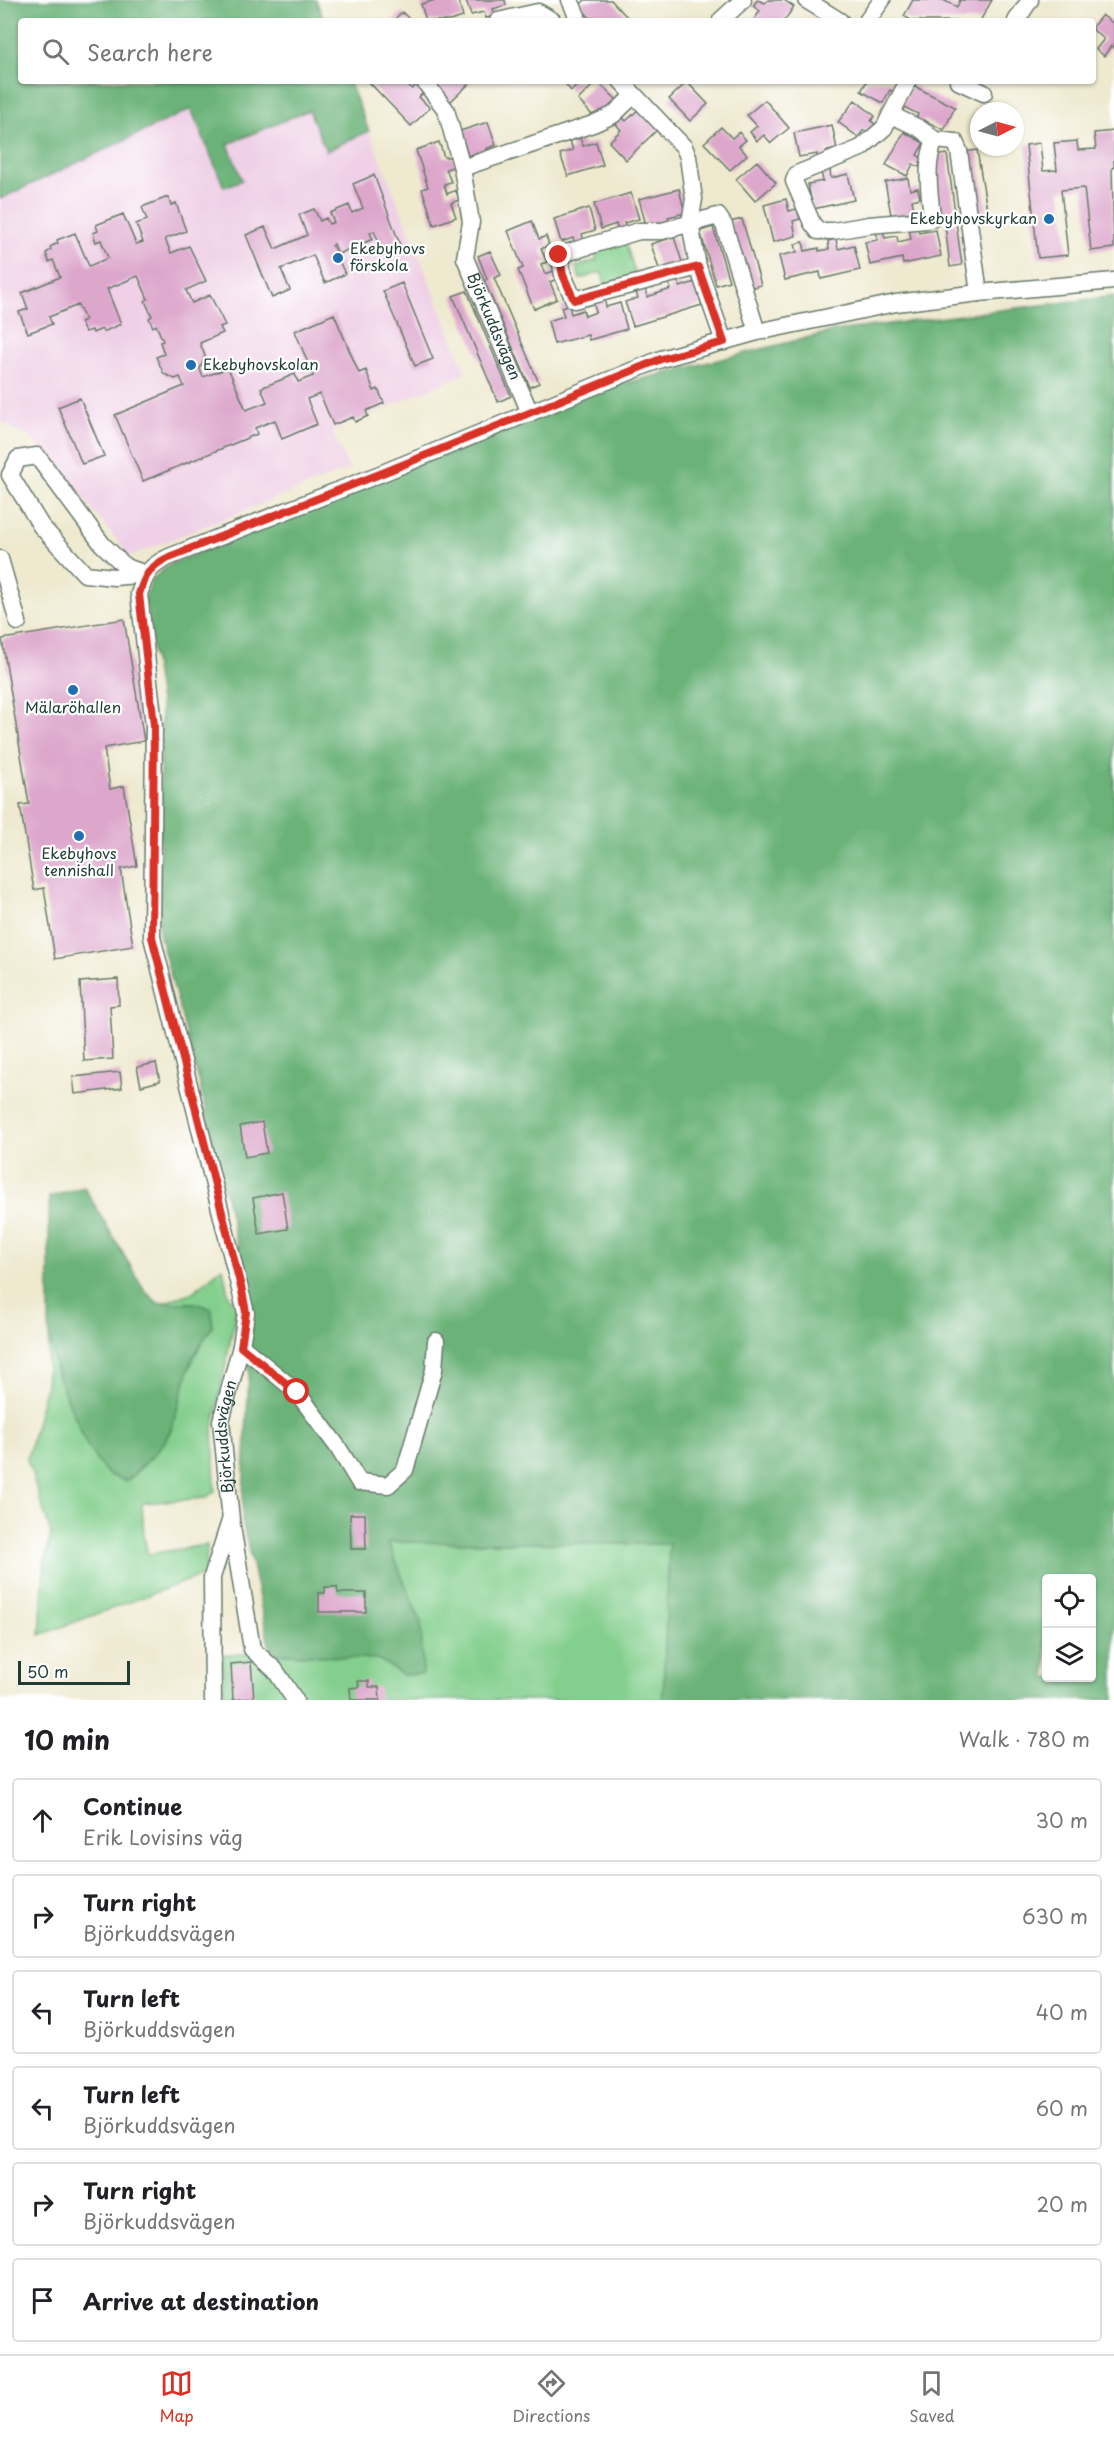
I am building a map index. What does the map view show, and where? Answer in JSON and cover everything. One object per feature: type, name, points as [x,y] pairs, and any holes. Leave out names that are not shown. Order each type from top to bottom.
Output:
[{"type":"street","points":[[570,0],[577,18]]},
{"type":"street","points":[[723,18],[743,0]]},
{"type":"street","points":[[806,0],[835,18]]},
{"type":"street","points":[[869,18],[882,0]]},
{"type":"street","points":[[1018,18],[1030,0]]},
{"type":"street","points":[[507,18],[543,6]]},
{"type":"street","name":"Björkuddsvägen","points":[[426,84],[446,110],[462,168],[471,222],[465,258],[530,413]]},
{"type":"street","points":[[624,84],[684,147],[688,158],[694,199],[690,223],[698,267],[724,342]]},
{"type":"street","points":[[906,84],[884,128],[861,148],[797,174],[794,181],[812,223],[818,231],[833,231],[932,219],[928,178],[929,154],[934,140]]},
{"type":"street","points":[[964,84],[984,93]]},
{"type":"street","points":[[462,168],[593,124],[613,115],[634,95]]},
{"type":"street","points":[[891,114],[920,129],[934,140],[956,142],[979,293]]},
{"type":"street","points":[[574,300],[563,275],[559,255],[639,231],[662,231],[718,216],[724,225],[757,332]]},
{"type":"street","points":[[556,304],[698,267]]},
{"type":"street","points":[[146,574],[126,567],[102,544],[37,456],[18,459],[8,464],[10,475],[41,526],[85,574],[114,577],[146,574],[154,564],[169,557],[661,359],[757,332],[896,303],[1114,281]]},
{"type":"street","points":[[0,559],[18,622]]},
{"type":"street","name":"Björkuddsvägen","points":[[146,574],[139,594],[154,725],[152,937],[246,1312],[241,1347],[221,1421],[231,1520],[212,1577],[213,1700]]},
{"type":"street","points":[[241,1347],[297,1392],[337,1446],[359,1482],[388,1485],[405,1470],[434,1370],[436,1341]]},
{"type":"street","points":[[231,1520],[252,1649],[275,1670],[295,1700]]},
{"type":"shaded area","name":"Ekebyhovskolan","points":[[191,109],[227,144],[309,110],[326,151],[369,131],[466,373],[332,431],[349,469],[130,556],[31,438],[0,421],[0,199]]},
{"type":"green space","points":[[0,0],[316,0],[323,18],[18,18],[18,84],[350,84],[369,131],[326,151],[309,110],[228,144],[242,180],[224,187],[191,109],[0,199]]},
{"type":"green space","points":[[625,241],[637,279],[607,289],[601,272],[580,279],[576,267],[597,260],[594,251]]},
{"type":"green space","points":[[1114,296],[1114,1700],[663,1700],[669,1544],[388,1542],[421,1623],[423,1674],[403,1675],[378,1659],[271,1653],[242,1519],[252,1309],[198,1077],[159,933],[161,709],[145,599],[152,579],[171,564],[605,388],[834,331]]},
{"type":"green space","points":[[84,1187],[145,1291],[158,1303],[195,1303],[212,1309],[212,1327],[192,1358],[172,1426],[164,1443],[127,1481],[109,1475],[87,1445],[58,1377],[49,1336],[49,1197]]},
{"type":"green space","points":[[223,1267],[228,1294],[237,1308],[213,1427],[215,1491],[206,1498],[142,1503],[144,1537],[148,1554],[207,1545],[206,1574],[40,1635],[44,1567],[51,1533],[27,1459],[46,1385],[49,1336],[58,1377],[87,1445],[109,1475],[127,1481],[152,1456],[168,1435],[188,1373],[203,1343],[195,1303],[159,1304],[193,1292]]},
{"type":"green space","points":[[388,1542],[670,1544],[663,1700],[224,1700],[223,1655],[271,1653],[378,1659],[403,1675],[421,1623]]},
{"type":"building","points":[[436,0],[458,0],[463,17],[425,18],[421,4]]},
{"type":"building","points":[[466,0],[505,0],[506,5],[493,9],[495,16],[486,18],[484,12],[471,15]]},
{"type":"building","points":[[585,0],[611,0],[627,17],[590,18],[579,6]]},
{"type":"building","points":[[757,0],[765,3],[768,0],[784,0],[794,7],[786,18],[755,18],[760,11],[753,6]]},
{"type":"building","points":[[913,0],[943,0],[957,7],[960,0],[992,0],[982,18],[907,18],[904,16]]},
{"type":"building","points":[[402,12],[408,18],[396,18]]},
{"type":"building","points":[[1102,15],[1114,24],[1114,48],[1111,46],[1104,56],[1096,49],[1104,39],[1096,32],[1096,22]]},
{"type":"building","points":[[371,84],[407,84],[412,89],[417,84],[425,91],[419,97],[430,108],[411,126]]},
{"type":"building","points":[[433,84],[469,84],[450,102]]},
{"type":"building","points":[[565,84],[579,84],[571,91]]},
{"type":"building","points":[[594,84],[600,84],[617,100],[597,120],[578,100]]},
{"type":"building","points":[[685,84],[689,84],[708,104],[690,121],[669,99]]},
{"type":"building","points":[[865,84],[900,85],[895,93],[890,90],[883,103],[861,91]]},
{"type":"building","points":[[912,85],[955,107],[944,130],[924,120],[922,124],[915,121],[918,114],[902,106]]},
{"type":"building","points":[[765,100],[789,128],[771,143],[764,135],[757,141],[750,132],[757,126],[747,115]]},
{"type":"building","points":[[855,100],[875,116],[871,121],[875,124],[869,133],[864,130],[858,137],[838,122]]},
{"type":"building","points":[[640,108],[659,128],[626,160],[609,142],[621,130],[615,123],[622,117],[626,121]]},
{"type":"building","points":[[488,122],[496,145],[486,149],[488,155],[478,158],[476,153],[468,156],[460,131]]},
{"type":"building","points":[[832,125],[837,149],[826,151],[827,159],[818,160],[817,154],[799,157],[794,133]]},
{"type":"building","points":[[721,127],[732,138],[739,132],[746,140],[739,146],[747,155],[730,170],[704,143]]},
{"type":"building","name":"Ekebyhovskyrkan","points":[[1114,131],[1114,167],[1112,168],[1114,248],[1091,251],[1084,188],[1061,190],[1068,255],[1038,258],[1026,145],[1040,143],[1043,171],[1057,170],[1054,143],[1077,141],[1078,150],[1096,149],[1094,133]]},
{"type":"building","points":[[904,132],[924,143],[917,155],[923,159],[919,167],[913,164],[907,176],[886,165]]},
{"type":"building","points":[[580,138],[583,146],[596,142],[603,165],[568,176],[560,154],[573,150],[570,141]]},
{"type":"building","points":[[439,142],[444,157],[453,157],[456,166],[446,169],[451,182],[444,184],[447,194],[456,190],[459,200],[451,203],[456,217],[434,225],[422,189],[428,187],[416,150]]},
{"type":"building","points":[[970,151],[970,156],[978,156],[987,210],[974,213],[964,152]]},
{"type":"building","points":[[947,154],[955,213],[940,215],[933,156]]},
{"type":"building","points":[[757,161],[776,183],[755,201],[736,179]]},
{"type":"building","points":[[830,170],[831,178],[848,174],[854,200],[813,209],[808,184],[823,181],[821,172]]},
{"type":"building","points":[[374,175],[402,250],[385,257],[374,231],[370,233],[373,239],[338,254],[334,244],[332,245],[345,274],[325,283],[313,255],[281,269],[290,290],[272,298],[246,235],[265,227],[275,249],[307,235],[299,215],[314,209],[320,221],[326,218],[329,224],[334,222],[330,213],[349,205],[352,213],[363,208],[353,184]]},
{"type":"building","points":[[908,178],[910,190],[918,188],[920,198],[912,200],[915,216],[892,220],[885,182]]},
{"type":"building","points":[[679,189],[685,213],[668,217],[671,225],[662,227],[660,222],[646,225],[639,199]]},
{"type":"building","points":[[631,193],[639,219],[624,223],[626,228],[618,231],[616,224],[601,229],[594,204]]},
{"type":"building","points":[[168,197],[171,205],[176,203],[186,231],[165,239],[171,253],[189,246],[206,281],[186,290],[192,303],[210,295],[225,325],[220,327],[223,333],[200,343],[205,356],[200,369],[203,377],[228,368],[246,410],[267,402],[261,388],[295,374],[298,382],[313,376],[295,331],[334,314],[359,373],[366,370],[374,391],[378,389],[384,403],[366,411],[368,416],[355,422],[353,417],[333,425],[320,394],[307,399],[317,424],[282,439],[275,420],[255,428],[257,434],[143,481],[115,415],[184,386],[180,377],[175,379],[164,374],[156,357],[164,354],[160,342],[163,341],[156,325],[153,327],[149,318],[152,316],[145,301],[148,299],[138,276],[107,289],[121,324],[103,332],[102,329],[93,333],[92,330],[85,332],[80,322],[85,320],[78,305],[49,317],[52,324],[28,333],[19,312],[28,309],[22,293],[60,277],[53,260],[49,262],[46,253],[51,250],[50,247],[58,243],[57,240],[75,233],[89,266],[108,258],[101,240],[96,242],[93,233],[98,231],[96,225],[123,214],[136,244],[143,242],[136,224],[147,220],[142,207]]},
{"type":"building","points":[[786,199],[789,211],[797,209],[800,219],[793,221],[796,236],[773,242],[764,205]]},
{"type":"building","points":[[589,208],[595,230],[582,234],[584,242],[575,245],[573,238],[561,242],[554,219]]},
{"type":"building","points":[[742,219],[761,285],[749,288],[730,222]]},
{"type":"building","points":[[532,221],[539,239],[546,236],[549,245],[541,249],[547,262],[541,264],[545,274],[554,271],[557,279],[550,282],[557,299],[534,309],[518,270],[523,268],[508,231]]},
{"type":"building","points":[[956,222],[962,265],[950,267],[945,224]]},
{"type":"building","points":[[713,227],[729,281],[716,285],[700,231]]},
{"type":"building","points":[[918,227],[919,233],[936,230],[941,256],[903,264],[902,258],[870,265],[865,242],[878,240],[876,232],[883,231],[885,238],[897,236],[898,242],[911,239],[909,229]]},
{"type":"building","points":[[674,237],[683,265],[660,272],[651,244]]},
{"type":"building","points":[[836,239],[838,249],[854,245],[860,270],[821,279],[820,272],[785,280],[779,256],[797,252],[795,244],[803,242],[805,251],[819,248],[819,251],[829,249],[828,241]]},
{"type":"building","points":[[490,251],[501,275],[494,278],[539,383],[530,387],[484,281],[487,279],[478,256]]},
{"type":"building","points":[[677,278],[680,287],[695,282],[702,305],[633,326],[625,302],[638,298],[635,290],[645,287],[647,297],[671,289],[668,281]]},
{"type":"building","points":[[402,283],[433,359],[415,366],[383,291]]},
{"type":"building","points":[[467,291],[511,396],[498,402],[453,296]]},
{"type":"building","points":[[604,298],[606,307],[620,303],[627,329],[589,340],[588,335],[554,344],[548,321],[564,316],[561,307],[569,305],[571,314],[583,310],[585,316],[596,312],[593,302]]},
{"type":"building","points":[[80,398],[104,456],[82,464],[58,407]]},
{"type":"building","points":[[124,619],[144,741],[104,748],[110,789],[124,786],[137,866],[121,869],[133,946],[55,959],[44,888],[34,890],[20,805],[29,804],[2,639]]},
{"type":"building","points":[[118,979],[119,1005],[110,1006],[113,1059],[84,1061],[80,982]]},
{"type":"building","points":[[156,1063],[160,1081],[141,1086],[137,1067]]},
{"type":"building","points":[[120,1072],[122,1088],[75,1094],[73,1077]]},
{"type":"building","points":[[262,1122],[267,1153],[245,1157],[240,1126]]},
{"type":"building","points":[[282,1192],[288,1229],[259,1234],[253,1198]]},
{"type":"building","points":[[350,1514],[365,1514],[366,1549],[351,1549]]},
{"type":"building","points":[[325,1587],[337,1587],[338,1593],[366,1593],[366,1612],[319,1612],[319,1593],[325,1593]]},
{"type":"building","points":[[251,1662],[254,1698],[233,1700],[231,1664]]},
{"type":"building","points":[[358,1681],[369,1681],[369,1687],[379,1687],[380,1700],[351,1700],[350,1688],[359,1687]]},
{"type":"place","name":"Ekebyhovskyrkan","points":[[1049,219]]},
{"type":"place","name":"Ekebyhovs förskola","points":[[338,258]]},
{"type":"place","name":"Ekebyhovskolan","points":[[191,365]]},
{"type":"place","name":"Mälaröhallen","points":[[73,690]]},
{"type":"place","name":"Ekebyhovs tennishall","points":[[79,836]]},
{"type":"route","points":[[297,1392],[241,1347],[246,1312],[242,1291],[152,937],[154,725],[139,594],[146,574],[154,564],[169,557],[661,359],[724,342],[698,267],[574,300],[563,275],[559,255]]}]
